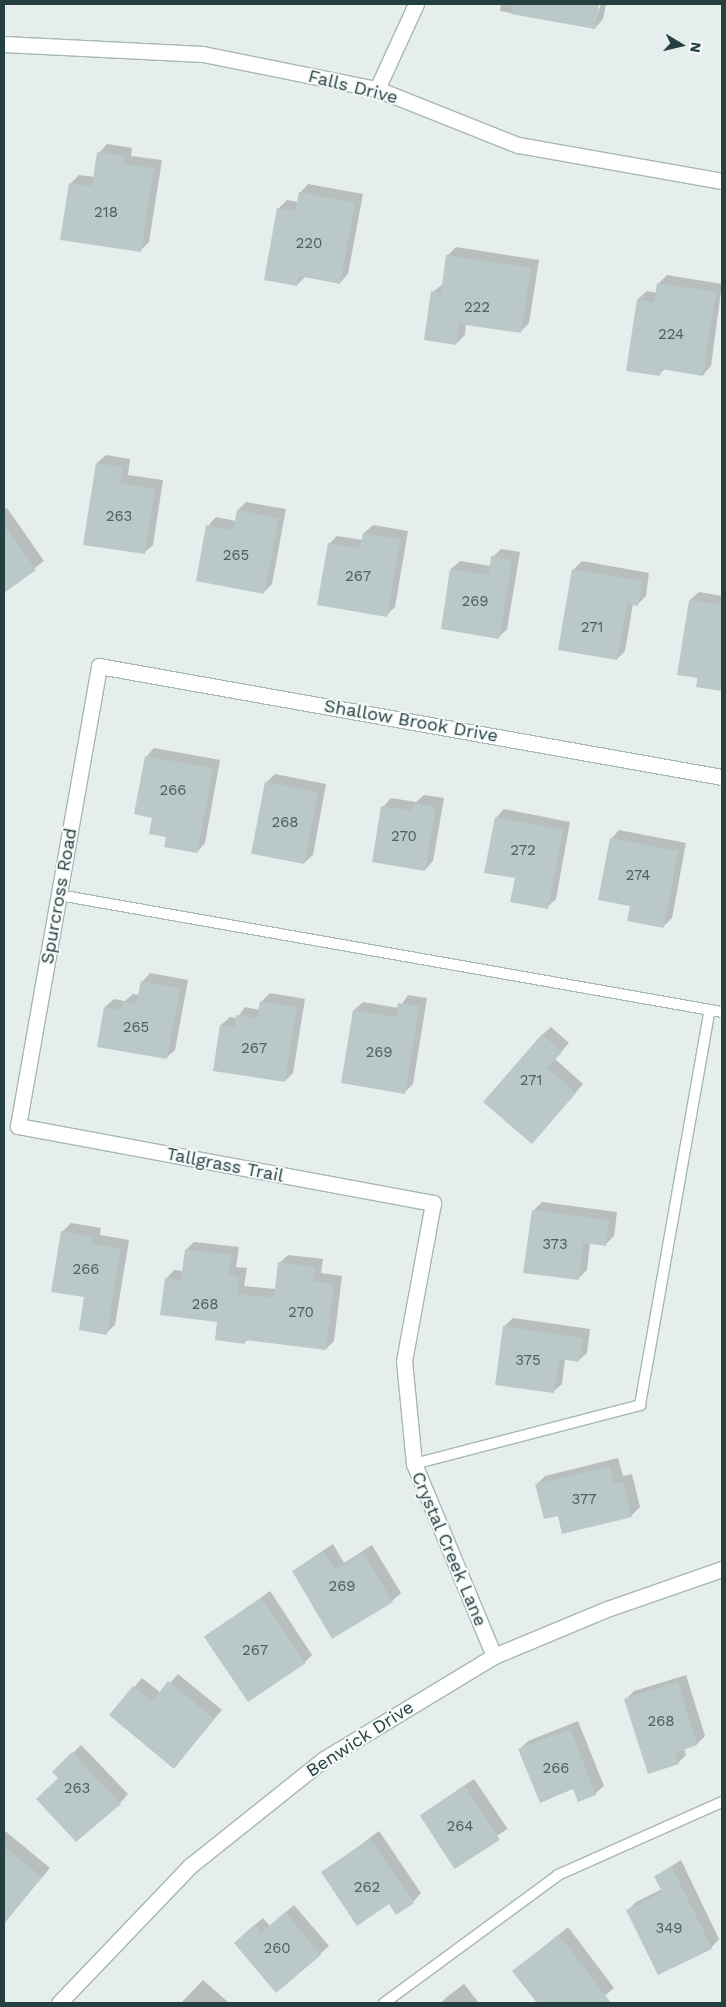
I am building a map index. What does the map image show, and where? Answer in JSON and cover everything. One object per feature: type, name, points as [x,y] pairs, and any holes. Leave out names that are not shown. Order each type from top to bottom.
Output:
[{"type":"street","points":[[377,89],[416,4]]},
{"type":"street","name":"Falls Drive","points":[[4,44],[203,54],[377,89],[518,145],[722,182]]},
{"type":"street","name":"Shallow Brook Drive","points":[[99,666],[722,777]]},
{"type":"street","name":"Spurcross Road","points":[[18,1126],[99,666]]},
{"type":"street","name":"Tallgrass Trail","points":[[18,1126],[433,1203]]},
{"type":"street","name":"Crystal Creek Lane","points":[[433,1203],[404,1361],[414,1464],[494,1656]]},
{"type":"street","name":"Benwick Drive","points":[[59,2003],[190,1866],[324,1759],[494,1656],[607,1609],[722,1569]]},
{"type":"lane","points":[[58,896],[722,1012]]},
{"type":"lane","points":[[414,1464],[640,1405],[710,1010]]},
{"type":"lane","points":[[384,2003],[558,1875],[722,1802]]},
{"type":"building","points":[[512,4],[599,4],[595,29],[511,14]]},
{"type":"building","points":[[97,152],[124,156],[123,164],[154,168],[141,252],[60,240],[69,183],[92,186]]},
{"type":"building","points":[[299,192],[355,203],[340,284],[299,276],[297,286],[264,280],[277,208],[295,211]]},
{"type":"building","points":[[446,255],[531,268],[521,333],[459,324],[456,345],[424,340],[431,291],[441,293]]},
{"type":"building","points":[[657,283],[716,292],[703,376],[661,369],[660,376],[626,371],[637,299],[654,302]]},
{"type":"building","points":[[96,463],[123,467],[120,483],[155,489],[145,554],[83,545]]},
{"type":"building","points":[[237,510],[279,518],[264,594],[196,581],[206,525],[233,530]]},
{"type":"building","points":[[4,524],[36,570],[4,593]]},
{"type":"building","points":[[363,533],[400,539],[387,617],[317,605],[328,543],[360,549]]},
{"type":"building","points":[[491,556],[512,560],[499,639],[441,629],[450,569],[489,575]]},
{"type":"building","points":[[572,569],[642,581],[638,606],[627,604],[617,660],[558,650]]},
{"type":"building","points":[[689,600],[722,605],[722,691],[696,687],[698,678],[677,675]]},
{"type":"building","points":[[145,756],[213,768],[197,853],[164,847],[166,837],[149,834],[152,818],[134,814]]},
{"type":"building","points":[[265,782],[318,792],[304,864],[251,854]]},
{"type":"building","points":[[414,803],[436,807],[425,871],[372,862],[381,806],[413,811]]},
{"type":"building","points":[[495,817],[563,830],[548,909],[510,902],[515,878],[484,873]]},
{"type":"building","points":[[610,838],[678,851],[664,928],[627,921],[630,906],[598,900]]},
{"type":"building","points":[[141,981],[180,988],[167,1059],[97,1047],[104,1007],[121,1010],[123,1001],[136,1004]]},
{"type":"building","points":[[260,1001],[297,1007],[285,1082],[213,1071],[220,1025],[234,1027],[236,1015],[257,1019]]},
{"type":"building","points":[[398,1003],[419,1006],[405,1094],[341,1083],[353,1010],[396,1017]]},
{"type":"building","points":[[542,1034],[562,1052],[547,1068],[576,1093],[532,1144],[483,1102]]},
{"type":"building","points":[[532,1210],[609,1220],[606,1246],[583,1243],[579,1280],[523,1273]]},
{"type":"building","points":[[61,1231],[93,1237],[92,1244],[121,1248],[107,1335],[79,1330],[84,1297],[51,1292]]},
{"type":"building","points":[[185,1249],[231,1255],[229,1275],[239,1277],[237,1294],[274,1298],[278,1262],[315,1267],[313,1281],[334,1284],[326,1350],[245,1340],[245,1344],[215,1340],[217,1322],[160,1315],[165,1278],[181,1280]]},
{"type":"building","points":[[503,1326],[582,1338],[579,1362],[559,1359],[554,1393],[495,1385]]},
{"type":"building","points":[[610,1466],[614,1484],[623,1482],[632,1517],[562,1534],[558,1516],[544,1519],[535,1484]]},
{"type":"building","points":[[324,1552],[335,1570],[363,1553],[393,1602],[332,1639],[292,1571]]},
{"type":"building","points":[[261,1598],[305,1663],[248,1702],[204,1637]]},
{"type":"building","points":[[168,1681],[214,1719],[174,1769],[109,1715],[133,1686],[152,1702]]},
{"type":"building","points":[[678,1682],[697,1745],[675,1753],[679,1764],[648,1774],[624,1699]]},
{"type":"building","points":[[570,1729],[596,1795],[578,1802],[573,1789],[540,1803],[518,1749]]},
{"type":"building","points":[[72,1752],[121,1804],[76,1842],[36,1799],[58,1778],[52,1772]]},
{"type":"building","points":[[465,1786],[500,1840],[455,1869],[420,1815]]},
{"type":"building","points":[[370,1839],[414,1903],[396,1915],[389,1904],[357,1926],[321,1872]]},
{"type":"building","points":[[4,1846],[42,1877],[4,1924]]},
{"type":"building","points":[[672,1867],[712,1949],[658,1975],[626,1910],[662,1892],[654,1876]]},
{"type":"building","points":[[285,1912],[321,1955],[276,1993],[234,1943],[254,1925],[261,1933]]},
{"type":"building","points":[[559,1935],[611,2003],[537,2003],[512,1971]]}]
